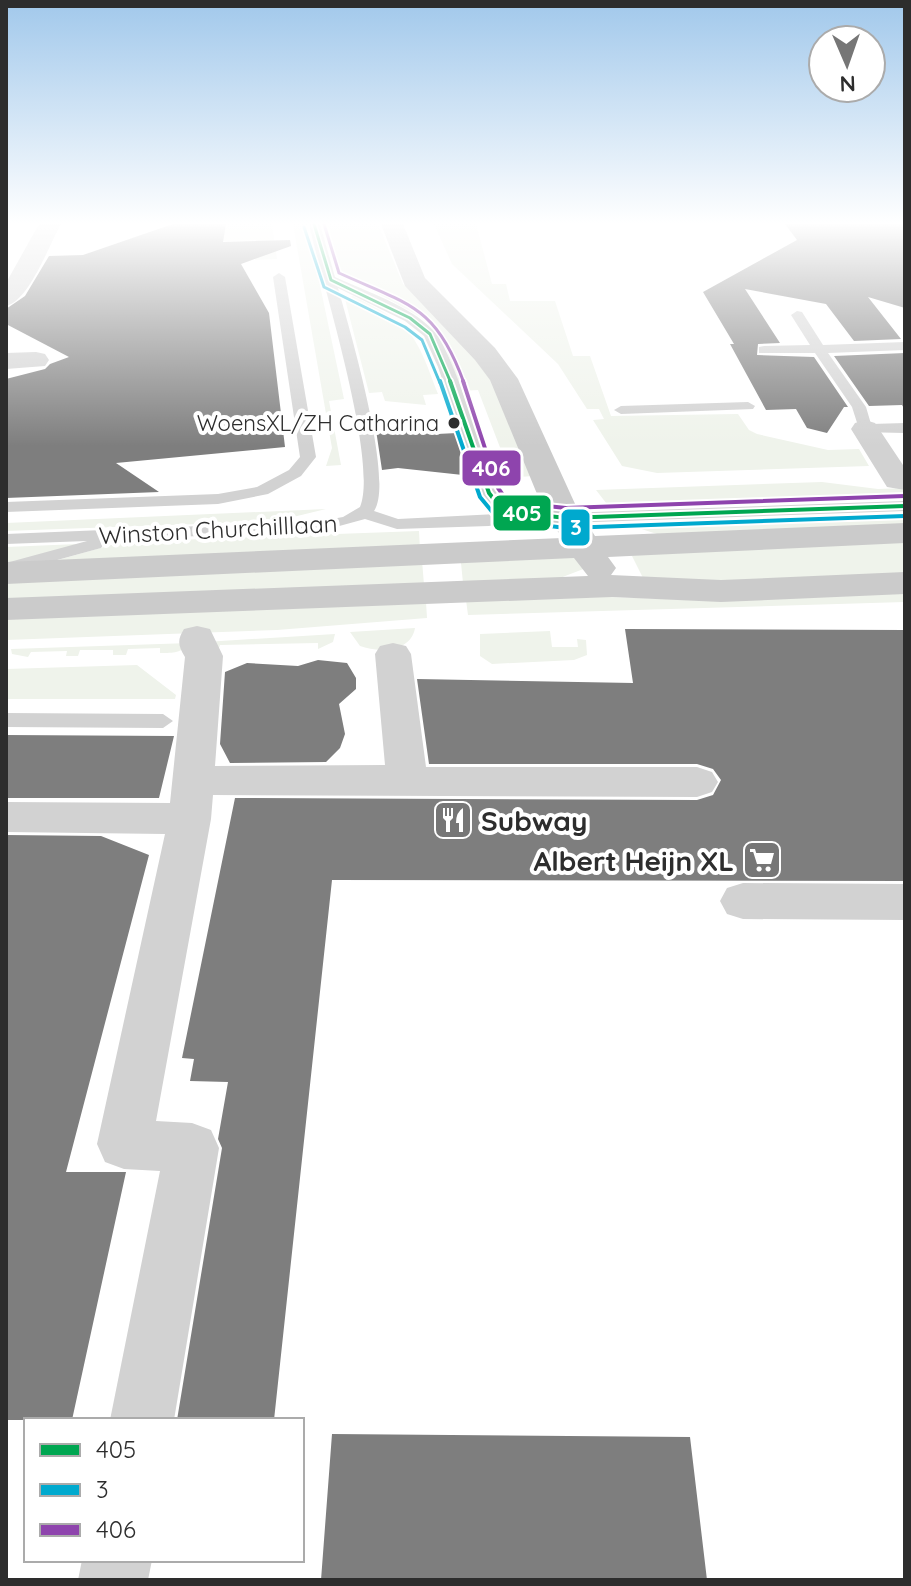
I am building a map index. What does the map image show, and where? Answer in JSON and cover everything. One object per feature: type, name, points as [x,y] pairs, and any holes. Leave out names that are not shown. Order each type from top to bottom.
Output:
[{"type":"main road","points":[[431,298],[485,354],[504,379],[612,586]]},
{"type":"main road","points":[[454,298],[494,335],[526,369],[538,387]]},
{"type":"main road","points":[[561,442],[586,532]]},
{"type":"main road","name":"Winston Churchilllaan","points":[[6,571],[586,532],[905,533]]},
{"type":"main road","points":[[6,609],[612,586],[721,591],[905,583]]},
{"type":"street","points":[[6,361],[36,360]]},
{"type":"street","points":[[865,429],[903,489]]},
{"type":"street","points":[[142,1418],[192,1148],[124,1144],[191,800],[204,656],[197,647],[197,637]]},
{"type":"street","points":[[393,654],[407,779]]},
{"type":"street","points":[[6,817],[407,779],[408,782],[697,782]]},
{"type":"street","points":[[744,902],[905,902]]},
{"type":"lane","points":[[6,507],[218,499],[262,491],[295,473],[308,457],[282,298]]},
{"type":"lane","points":[[335,298],[373,477],[372,502],[363,513]]},
{"type":"lane","points":[[368,298],[410,318],[430,334],[445,367],[489,493],[503,511],[518,514]]},
{"type":"lane","points":[[797,315],[859,407],[865,429],[905,428]]},
{"type":"lane","points":[[764,350],[905,346]]},
{"type":"lane","points":[[621,410],[748,406]]},
{"type":"lane","name":"Winston Churchilllaan","points":[[6,539],[321,526],[348,522],[363,513],[397,524],[489,521],[518,514],[586,532],[903,489]]},
{"type":"lane","points":[[6,571],[127,534]]},
{"type":"lane","points":[[6,720],[163,721]]},
{"type":"shaded area","points":[[306,298],[323,298],[344,399],[329,401],[341,465],[326,466],[332,448]]},
{"type":"shaded area","points":[[357,298],[388,315],[409,333],[417,344],[438,394],[423,395],[426,405],[385,401],[382,392],[369,393],[345,299]]},
{"type":"shaded area","points":[[386,298],[418,298],[462,341],[493,382],[533,476],[519,477],[515,468],[506,463],[478,390],[462,391],[437,326]]},
{"type":"shaded area","points":[[488,298],[555,301],[573,356],[590,356],[611,416],[738,414],[749,430],[757,434],[828,450],[859,449],[869,466],[657,473],[622,466],[593,420],[604,419],[599,409],[587,409],[558,364]]},
{"type":"shaded area","points":[[822,482],[878,489],[905,488],[905,498],[610,508],[596,490]]},
{"type":"shaded area","points":[[326,509],[289,518],[226,523],[6,531],[6,523]]},
{"type":"shaded area","points":[[905,513],[905,526],[657,534],[629,525]]},
{"type":"shaded area","points":[[419,531],[420,550],[40,565],[122,542]]},
{"type":"shaded area","points":[[905,541],[905,575],[697,584],[643,578],[630,552]]},
{"type":"shaded area","points":[[78,544],[6,565],[6,547]]},
{"type":"shaded area","points":[[576,554],[586,568],[560,578],[463,583],[461,563]]},
{"type":"shaded area","points":[[422,560],[424,585],[6,601],[6,579]]},
{"type":"shaded area","points":[[905,592],[905,602],[468,615],[466,600],[577,596],[702,600]]},
{"type":"shaded area","points":[[426,602],[427,618],[277,630],[6,640],[6,618]]},
{"type":"shaded area","points":[[415,628],[407,642],[385,650],[360,646],[350,632]]},
{"type":"shaded area","points":[[550,631],[552,647],[578,647],[577,639],[586,640],[587,655],[574,660],[492,664],[480,656],[480,634]]},
{"type":"shaded area","points":[[335,634],[333,642],[318,649],[318,643],[220,645],[218,651],[205,642]]},
{"type":"shaded area","points":[[190,643],[173,652],[160,653],[160,648],[128,649],[126,655],[113,655],[113,650],[80,650],[78,656],[66,656],[67,651],[31,652],[28,657],[12,654],[11,649]]},
{"type":"shaded area","points":[[137,665],[176,695],[175,699],[6,699],[6,669]]},
{"type":"building","points":[[22,298],[260,298],[269,313],[285,447],[116,463],[159,492],[6,498],[6,379],[45,369],[69,357],[6,324],[6,309]]},
{"type":"building","points":[[707,298],[751,298],[780,343],[758,344],[757,355],[814,357],[848,407],[844,407],[827,433],[807,428],[796,409],[766,410],[730,344],[734,344]]},
{"type":"building","points":[[794,298],[869,298],[901,339],[854,341],[826,304]]},
{"type":"building","points":[[871,298],[905,298],[905,308]]},
{"type":"building","points":[[905,353],[905,410],[902,405],[869,406],[834,356]]},
{"type":"building","points":[[376,430],[457,433],[472,476],[398,468],[382,470]]},
{"type":"building","points":[[625,629],[905,630],[905,881],[332,880],[274,1418],[177,1418],[222,1148],[218,1139],[228,1082],[190,1081],[194,1059],[182,1058],[235,798],[697,800],[713,795],[721,780],[713,769],[697,764],[429,764],[417,679],[633,683]]},
{"type":"building","points":[[318,660],[347,663],[356,678],[356,689],[339,704],[345,734],[340,748],[326,762],[230,763],[220,744],[225,672],[247,663],[298,666]]},
{"type":"building","points":[[6,735],[174,736],[159,798],[6,798]]},
{"type":"building","points":[[6,835],[101,836],[149,855],[66,1172],[126,1172],[72,1418],[6,1420]]},
{"type":"building","points":[[332,1434],[690,1437],[707,1580],[321,1580]]},
{"type":"transit line","name":"3","points":[[346,298],[405,327],[422,340],[480,497],[499,520],[566,528],[905,516]]},
{"type":"transit line","name":"405","points":[[368,298],[410,318],[430,334],[445,367],[489,493],[503,511],[566,518],[905,506]]},
{"type":"transit line","name":"406","points":[[396,298],[426,317],[444,338],[462,378],[498,488],[508,502],[566,508],[905,496]]},
{"type":"place","name":"WoensXL/ZH Catharina","points":[[454,423]]},
{"type":"place","name":"Subway","points":[[453,820]]},
{"type":"place","name":"Albert Heijn XL","points":[[762,860]]}]
